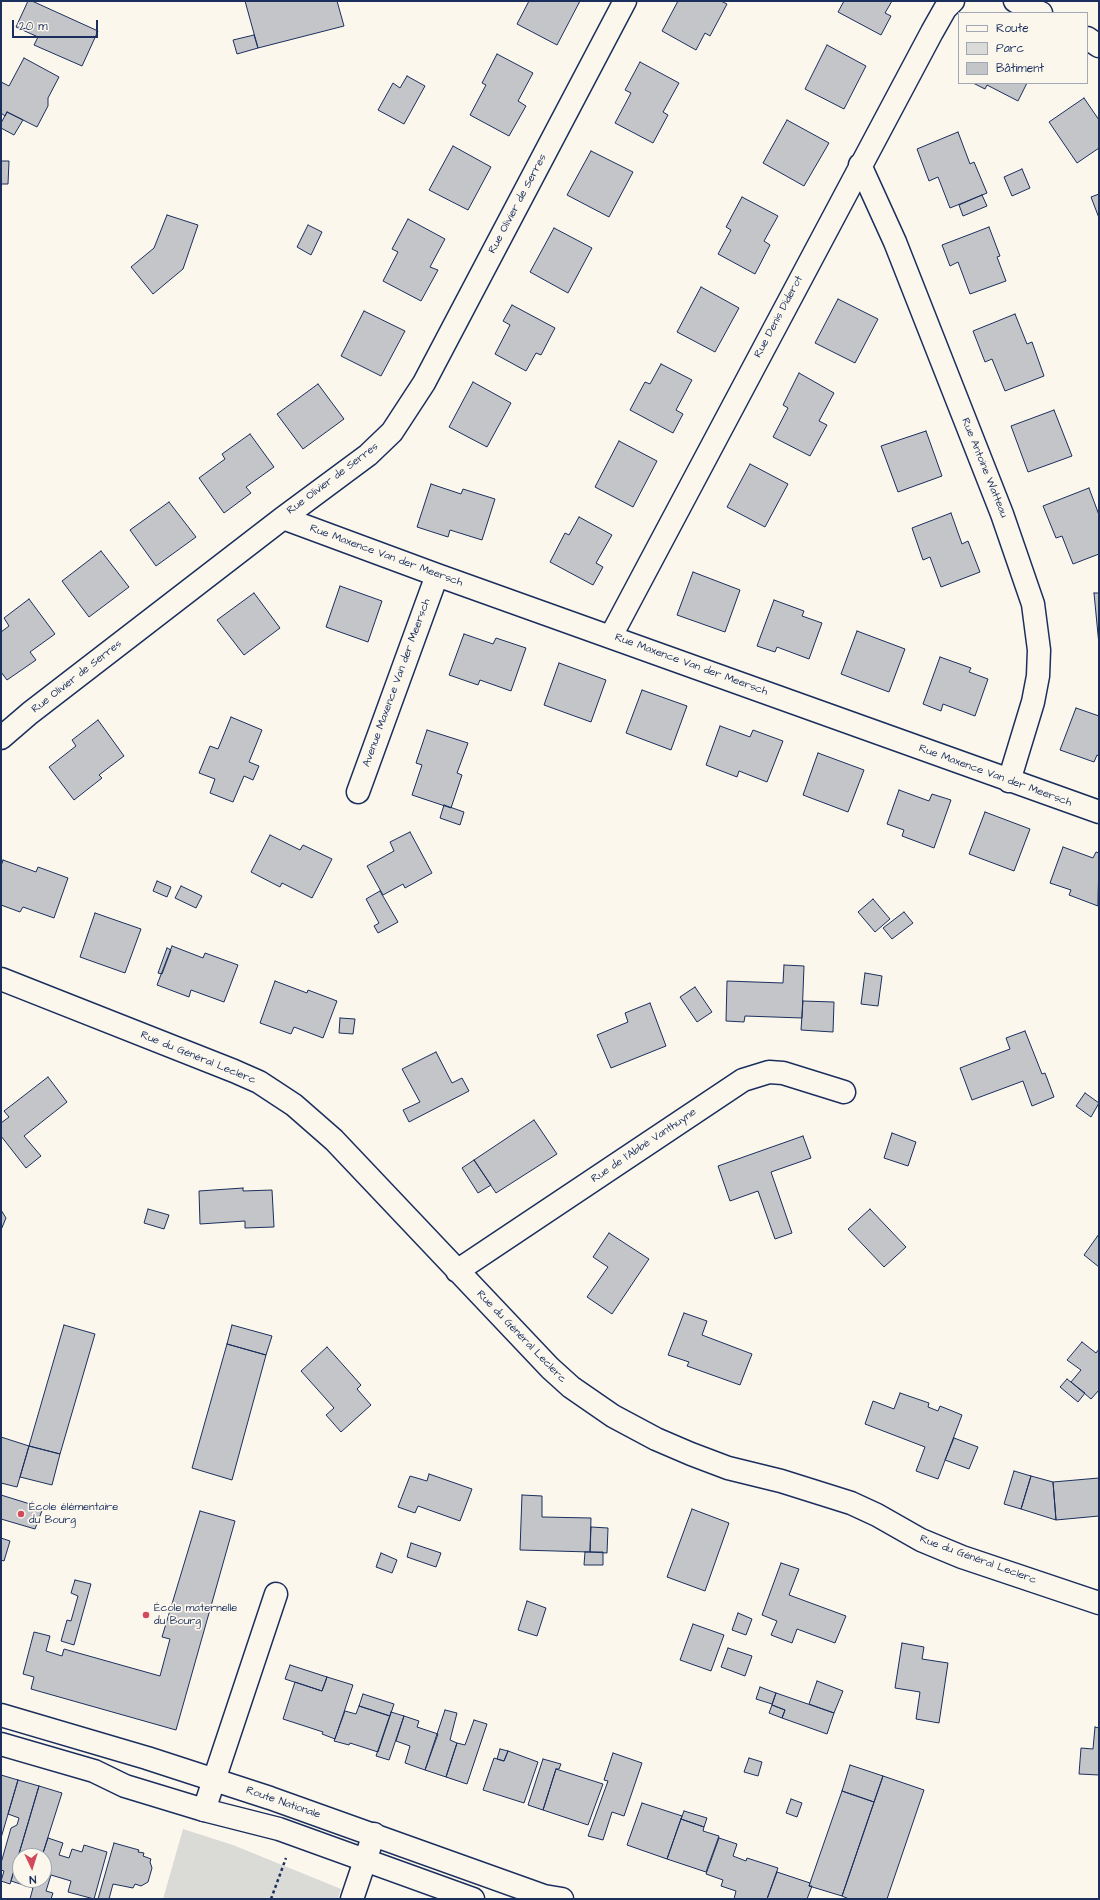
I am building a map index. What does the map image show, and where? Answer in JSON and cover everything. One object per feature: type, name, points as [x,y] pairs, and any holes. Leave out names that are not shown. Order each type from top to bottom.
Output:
[{"type":"street","name":"Rue Olivier de Serres","points":[[1,738],[30,712],[283,518],[368,455],[392,432],[424,383],[625,1]]},
{"type":"street","name":"Rue Denis Diderot","points":[[612,636],[860,165],[945,8],[953,1]]},
{"type":"street","points":[[1015,1],[1039,12]]},
{"type":"street","points":[[1088,39],[1099,46]]},
{"type":"street","name":"Rue Antoine Watteau","points":[[860,165],[895,242],[1002,514],[1028,584],[1033,604],[1039,650],[1038,676],[1033,702],[1009,781]]},
{"type":"street","name":"Rue Maxence Van der Meersch","points":[[283,518],[437,575],[612,636],[1009,781],[1099,812]]},
{"type":"street","name":"Avenue Maxence Van der Meersch","points":[[358,792],[437,575]]},
{"type":"street","name":"Rue du Général Leclerc","points":[[1,979],[259,1082],[294,1105],[334,1140],[457,1271],[571,1387],[613,1416],[656,1439],[691,1454],[728,1468],[781,1481],[851,1503],[877,1515],[928,1543],[962,1557],[1099,1603]]},
{"type":"street","name":"Rue de l'Abbé Vanthuyne","points":[[457,1271],[743,1080],[769,1072],[783,1073],[844,1092]]},
{"type":"street","points":[[204,1810],[276,1594]]},
{"type":"street","name":"Route Nationale","points":[[1,1714],[214,1780],[374,1834],[544,1896],[562,1899]]},
{"type":"street","points":[[1,1744],[94,1771],[125,1786],[204,1810],[279,1829],[473,1899]]},
{"type":"street","points":[[352,1899],[374,1834]]},
{"type":"path","points":[[271,1899],[284,1859],[320,1844]]},
{"type":"green space","points":[[183,1829],[233,1845],[341,1889],[338,1899],[163,1899]]},
{"type":"building","points":[[28,1],[32,1],[98,31],[82,66],[34,45],[38,37],[16,27]]},
{"type":"building","points":[[245,1],[337,1],[344,26],[258,48]]},
{"type":"building","points":[[529,1],[580,1],[557,45],[517,24]]},
{"type":"building","points":[[678,1],[721,1],[727,4],[710,36],[705,33],[696,50],[662,31]]},
{"type":"building","points":[[844,1],[892,1],[885,13],[891,16],[881,35],[838,12]]},
{"type":"building","points":[[254,35],[258,48],[237,54],[233,40]]},
{"type":"building","points":[[827,45],[866,66],[844,109],[805,89]]},
{"type":"building","points":[[497,54],[533,73],[518,101],[526,106],[509,136],[470,115],[486,85],[482,83]]},
{"type":"building","points":[[24,58],[59,77],[48,98],[48,106],[37,127],[7,112],[5,116],[1,113],[1,82],[9,86]]},
{"type":"building","points":[[640,62],[679,83],[663,112],[668,115],[653,143],[615,123],[631,93],[625,90]]},
{"type":"building","points":[[407,76],[425,86],[404,124],[378,110],[393,83],[400,88]]},
{"type":"building","points":[[975,84],[1026,84],[1018,101],[987,85],[985,89]]},
{"type":"building","points":[[1084,98],[1099,120],[1099,148],[1077,163],[1049,122]]},
{"type":"building","points":[[7,112],[23,120],[14,135],[1,128],[1,123]]},
{"type":"building","points":[[787,120],[829,143],[804,186],[763,163]]},
{"type":"building","points":[[958,132],[970,164],[974,162],[987,193],[950,208],[938,177],[929,181],[917,149]]},
{"type":"building","points":[[453,146],[491,167],[468,210],[429,190]]},
{"type":"building","points":[[591,151],[633,172],[609,217],[567,195]]},
{"type":"building","points":[[1,161],[9,161],[8,184],[1,184]]},
{"type":"building","points":[[1022,169],[1030,188],[1012,196],[1004,177]]},
{"type":"building","points":[[1099,194],[1099,218],[1091,197]]},
{"type":"building","points":[[982,195],[987,206],[963,216],[959,205]]},
{"type":"building","points":[[742,197],[778,216],[764,241],[770,245],[755,274],[718,254],[731,230],[726,227]]},
{"type":"building","points":[[167,215],[198,225],[183,269],[153,294],[131,267],[154,248]]},
{"type":"building","points":[[408,219],[445,239],[430,267],[438,270],[421,301],[383,281],[398,252],[392,249]]},
{"type":"building","points":[[308,225],[322,232],[311,255],[297,247]]},
{"type":"building","points":[[989,227],[1000,256],[997,257],[1006,281],[970,294],[958,262],[950,266],[942,245]]},
{"type":"building","points":[[554,228],[592,248],[568,293],[530,272]]},
{"type":"building","points":[[701,287],[739,308],[715,352],[677,332]]},
{"type":"building","points":[[838,299],[878,319],[855,363],[815,343]]},
{"type":"building","points":[[512,305],[555,328],[541,355],[536,353],[526,371],[495,354],[510,325],[503,321]]},
{"type":"building","points":[[364,311],[405,331],[381,376],[341,356]]},
{"type":"building","points":[[1015,314],[1027,344],[1032,342],[1044,376],[1005,391],[992,359],[985,362],[973,331]]},
{"type":"building","points":[[661,364],[692,380],[676,410],[683,414],[673,433],[630,410],[645,382],[650,384]]},
{"type":"building","points":[[799,373],[834,393],[819,421],[827,425],[810,456],[773,437],[788,408],[783,405]]},
{"type":"building","points":[[473,382],[511,403],[487,447],[449,427]]},
{"type":"building","points":[[318,384],[344,419],[303,449],[277,414]]},
{"type":"building","points":[[1054,410],[1072,456],[1028,472],[1011,426]]},
{"type":"building","points":[[926,431],[942,476],[898,492],[881,446]]},
{"type":"building","points":[[250,434],[274,467],[246,487],[251,493],[224,513],[199,478],[225,459],[222,454]]},
{"type":"building","points":[[619,441],[657,461],[633,507],[595,487]]},
{"type":"building","points":[[750,464],[788,484],[765,527],[727,507]]},
{"type":"building","points":[[431,484],[461,494],[463,489],[495,499],[482,540],[450,530],[448,537],[417,527]]},
{"type":"building","points":[[1089,488],[1099,515],[1099,554],[1073,564],[1062,536],[1056,538],[1043,506]]},
{"type":"building","points":[[169,502],[196,537],[156,566],[130,530]]},
{"type":"building","points":[[951,513],[962,544],[968,541],[980,572],[941,587],[930,557],[923,560],[912,528]]},
{"type":"building","points":[[579,517],[612,535],[596,563],[603,567],[593,585],[550,562],[565,533],[569,535]]},
{"type":"building","points":[[101,551],[129,587],[89,617],[62,581]]},
{"type":"building","points":[[693,572],[740,590],[725,632],[677,615]]},
{"type":"building","points":[[340,586],[382,601],[368,642],[326,627]]},
{"type":"building","points":[[254,593],[280,628],[244,655],[217,620]]},
{"type":"building","points":[[1094,593],[1099,593],[1099,645]]},
{"type":"building","points":[[29,599],[55,634],[30,652],[36,660],[7,680],[1,672],[1,632],[9,626],[4,618]]},
{"type":"building","points":[[774,600],[804,611],[802,616],[822,623],[809,659],[777,647],[775,652],[757,646]]},
{"type":"building","points":[[857,631],[905,649],[889,692],[841,674]]},
{"type":"building","points":[[464,634],[493,644],[496,638],[526,648],[511,691],[480,680],[478,685],[449,675]]},
{"type":"building","points":[[940,657],[971,668],[969,672],[988,679],[975,716],[943,704],[941,711],[923,704]]},
{"type":"building","points":[[559,663],[606,680],[591,722],[544,705]]},
{"type":"building","points":[[642,690],[687,706],[671,750],[626,733]]},
{"type":"building","points":[[1076,708],[1099,716],[1099,756],[1097,755],[1094,762],[1060,750]]},
{"type":"building","points":[[231,717],[262,730],[249,762],[259,766],[253,780],[244,776],[233,802],[210,793],[215,779],[199,773],[210,746],[218,749]]},
{"type":"building","points":[[98,720],[124,756],[99,775],[102,778],[74,800],[49,767],[76,746],[72,740]]},
{"type":"building","points":[[720,726],[750,737],[753,730],[783,741],[767,782],[739,771],[737,777],[706,765]]},
{"type":"building","points":[[427,730],[468,743],[457,773],[462,775],[451,808],[412,795],[422,765],[416,763]]},
{"type":"building","points":[[818,753],[864,770],[848,812],[803,795]]},
{"type":"building","points":[[899,790],[929,801],[932,794],[951,800],[934,848],[902,836],[904,830],[887,824]]},
{"type":"building","points":[[444,805],[464,812],[460,825],[440,818]]},
{"type":"building","points":[[985,812],[1030,829],[1014,871],[969,854]]},
{"type":"building","points":[[410,832],[432,873],[405,888],[403,884],[383,895],[367,866],[394,851],[390,842]]},
{"type":"building","points":[[270,835],[300,850],[303,845],[332,859],[312,898],[282,883],[280,887],[251,872]]},
{"type":"building","points":[[1063,847],[1093,858],[1096,852],[1099,853],[1098,906],[1069,895],[1071,890],[1050,883]]},
{"type":"building","points":[[3,860],[36,872],[38,867],[68,878],[54,918],[23,907],[20,912],[1,905],[1,866]]},
{"type":"building","points":[[157,881],[171,887],[167,897],[153,891]]},
{"type":"building","points":[[181,886],[202,896],[196,908],[175,898]]},
{"type":"building","points":[[380,891],[398,922],[378,933],[374,926],[379,923],[366,899]]},
{"type":"building","points":[[873,899],[890,919],[875,932],[858,912]]},
{"type":"building","points":[[904,912],[913,923],[892,939],[883,928]]},
{"type":"building","points":[[95,913],[141,929],[125,973],[80,957]]},
{"type":"building","points":[[172,946],[203,958],[205,953],[238,965],[224,1002],[191,990],[189,997],[157,985]]},
{"type":"building","points":[[167,948],[171,950],[162,974],[158,973]]},
{"type":"building","points":[[784,965],[804,966],[802,1018],[745,1016],[744,1022],[726,1021],[727,981],[783,983]]},
{"type":"building","points":[[865,973],[882,976],[878,1006],[861,1004]]},
{"type":"building","points":[[275,981],[307,993],[308,990],[337,1001],[323,1038],[294,1027],[291,1034],[260,1023]]},
{"type":"building","points":[[695,987],[712,1012],[697,1022],[680,997]]},
{"type":"building","points":[[803,1001],[834,1002],[833,1032],[801,1030]]},
{"type":"building","points":[[650,1003],[666,1046],[611,1068],[597,1035],[628,1022],[625,1013]]},
{"type":"building","points":[[340,1018],[355,1019],[353,1034],[339,1033]]},
{"type":"building","points":[[1025,1031],[1042,1074],[1045,1073],[1054,1097],[1032,1106],[1023,1081],[972,1100],[960,1068],[1010,1049],[1006,1038]]},
{"type":"building","points":[[436,1052],[452,1083],[462,1078],[469,1091],[409,1122],[403,1110],[420,1102],[402,1069]]},
{"type":"building","points":[[48,1077],[67,1102],[24,1136],[41,1156],[26,1168],[1,1136],[1,1123],[9,1117],[4,1111]]},
{"type":"building","points":[[1085,1093],[1099,1103],[1091,1117],[1076,1106]]},
{"type":"building","points":[[534,1120],[557,1154],[496,1193],[474,1160]]},
{"type":"building","points":[[892,1133],[916,1142],[908,1166],[884,1158]]},
{"type":"building","points":[[803,1136],[811,1158],[771,1172],[792,1233],[775,1239],[758,1191],[730,1201],[718,1166]]},
{"type":"building","points":[[474,1160],[491,1185],[478,1193],[462,1168]]},
{"type":"building","points":[[243,1188],[243,1191],[272,1190],[274,1227],[245,1228],[245,1221],[200,1224],[199,1191]]},
{"type":"building","points":[[148,1209],[169,1215],[164,1229],[144,1223]]},
{"type":"building","points":[[870,1209],[906,1247],[884,1267],[848,1229]]},
{"type":"building","points":[[1,1210],[6,1218],[1,1230]]},
{"type":"building","points":[[609,1233],[649,1259],[612,1314],[587,1297],[608,1267],[593,1257]]},
{"type":"building","points":[[1099,1234],[1099,1267],[1084,1255]]},
{"type":"building","points":[[684,1313],[707,1321],[702,1335],[752,1354],[740,1385],[687,1366],[689,1362],[668,1355]]},
{"type":"building","points":[[64,1325],[95,1334],[60,1454],[29,1446]]},
{"type":"building","points":[[232,1325],[272,1336],[266,1355],[227,1344]]},
{"type":"building","points":[[1082,1342],[1096,1353],[1099,1349],[1099,1390],[1091,1399],[1071,1382],[1081,1370],[1067,1360]]},
{"type":"building","points":[[227,1344],[266,1355],[232,1480],[192,1468]]},
{"type":"building","points":[[327,1347],[361,1385],[357,1389],[371,1405],[341,1432],[326,1415],[334,1408],[301,1371]]},
{"type":"building","points":[[1067,1379],[1085,1393],[1078,1402],[1060,1387]]},
{"type":"building","points":[[900,1393],[929,1403],[928,1407],[938,1411],[940,1406],[962,1415],[938,1479],[916,1471],[925,1447],[865,1424],[873,1401],[894,1409]]},
{"type":"building","points":[[1,1437],[29,1446],[17,1487],[1,1483]]},
{"type":"building","points":[[954,1438],[978,1447],[969,1469],[945,1460]]},
{"type":"building","points":[[29,1446],[60,1454],[52,1485],[20,1477]]},
{"type":"building","points":[[1014,1471],[1031,1476],[1021,1509],[1004,1504]]},
{"type":"building","points":[[429,1474],[472,1489],[460,1521],[418,1506],[415,1513],[398,1507],[410,1476],[427,1481]]},
{"type":"building","points":[[1031,1476],[1053,1482],[1056,1520],[1021,1509]]},
{"type":"building","points":[[1099,1478],[1099,1516],[1056,1520],[1053,1482]]},
{"type":"building","name":"École élémentaire du Bourg","points":[[1,1495],[43,1508],[35,1529],[1,1519]]},
{"type":"building","points":[[522,1495],[542,1496],[542,1517],[591,1518],[590,1552],[520,1550]]},
{"type":"building","points":[[692,1509],[729,1523],[705,1591],[667,1577]]},
{"type":"building","points":[[200,1511],[235,1521],[176,1730],[31,1689],[34,1677],[23,1674],[34,1632],[50,1636],[46,1651],[62,1656],[64,1649],[160,1676],[170,1639],[162,1637]]},
{"type":"building","points":[[591,1527],[608,1528],[607,1553],[590,1552]]},
{"type":"building","points":[[1,1538],[10,1541],[4,1561],[1,1560]]},
{"type":"building","points":[[411,1543],[441,1553],[436,1567],[407,1557]]},
{"type":"building","points":[[585,1552],[603,1552],[603,1565],[584,1565]]},
{"type":"building","points":[[381,1553],[397,1560],[392,1573],[376,1567]]},
{"type":"building","points":[[781,1563],[799,1569],[789,1595],[846,1616],[835,1643],[797,1629],[792,1643],[771,1635],[777,1621],[762,1615]]},
{"type":"building","points":[[75,1580],[91,1584],[74,1645],[61,1641],[67,1620],[71,1621],[78,1596],[71,1593]]},
{"type":"building","points":[[527,1601],[546,1608],[537,1636],[518,1630]]},
{"type":"building","points":[[738,1613],[752,1619],[746,1635],[732,1630]]},
{"type":"building","points":[[693,1624],[724,1635],[711,1671],[680,1660]]},
{"type":"building","points":[[902,1643],[924,1647],[922,1659],[948,1663],[939,1723],[916,1719],[920,1692],[895,1688]]},
{"type":"building","points":[[728,1648],[752,1656],[745,1676],[721,1667]]},
{"type":"building","points":[[290,1665],[327,1677],[322,1691],[285,1679]]},
{"type":"building","points":[[327,1677],[353,1685],[335,1739],[322,1734],[323,1732],[283,1719],[295,1682],[322,1691]]},
{"type":"building","points":[[817,1681],[843,1691],[834,1713],[809,1704]]},
{"type":"building","points":[[760,1687],[776,1693],[772,1704],[756,1699]]},
{"type":"building","points":[[776,1693],[834,1713],[827,1734],[782,1718],[785,1710],[772,1705]]},
{"type":"building","points":[[363,1694],[394,1704],[390,1716],[359,1706]]},
{"type":"building","points":[[772,1705],[785,1710],[782,1718],[769,1713]]},
{"type":"building","points":[[359,1706],[390,1716],[378,1752],[350,1743],[349,1745],[334,1741],[345,1711],[356,1714]]},
{"type":"building","points":[[445,1710],[457,1713],[450,1740],[457,1743],[446,1777],[425,1770]]},
{"type":"building","points":[[391,1712],[404,1716],[389,1760],[376,1756]]},
{"type":"building","points":[[404,1716],[419,1721],[417,1727],[438,1734],[425,1770],[405,1763],[410,1746],[396,1741]]},
{"type":"building","points":[[474,1720],[487,1724],[467,1784],[446,1777],[457,1743],[465,1745]]},
{"type":"building","points":[[1095,1727],[1099,1728],[1099,1775],[1079,1774],[1081,1748],[1093,1749]]},
{"type":"building","points":[[500,1749],[508,1751],[504,1761],[497,1759]]},
{"type":"building","points":[[508,1751],[538,1762],[524,1803],[483,1790],[494,1758],[504,1761]]},
{"type":"building","points":[[613,1753],[642,1763],[624,1816],[612,1812],[603,1840],[588,1836],[608,1781],[604,1780]]},
{"type":"building","points":[[749,1758],[762,1762],[758,1776],[744,1772]]},
{"type":"building","points":[[543,1759],[561,1764],[559,1769],[556,1769],[543,1810],[528,1805]]},
{"type":"building","points":[[850,1765],[883,1776],[874,1802],[842,1791]]},
{"type":"building","points":[[556,1769],[603,1784],[588,1825],[543,1810]]},
{"type":"building","points":[[1,1775],[18,1780],[1,1838]]},
{"type":"building","points":[[883,1776],[924,1790],[887,1899],[849,1899],[842,1896]]},
{"type":"building","points":[[18,1780],[39,1786],[21,1848],[12,1848],[12,1877],[10,1884],[1,1881],[4,1871],[1,1870],[1,1863],[11,1828],[17,1825],[19,1818],[8,1814]]},
{"type":"building","points":[[39,1786],[62,1793],[45,1848],[21,1848]]},
{"type":"building","points":[[842,1791],[874,1802],[842,1896],[809,1886]]},
{"type":"building","points":[[791,1799],[802,1803],[797,1817],[786,1813]]},
{"type":"building","points":[[642,1803],[682,1816],[667,1859],[627,1845]]},
{"type":"building","points":[[684,1811],[707,1818],[704,1827],[681,1819]]},
{"type":"building","points":[[681,1819],[704,1827],[703,1831],[719,1836],[706,1872],[667,1859]]},
{"type":"building","points":[[48,1838],[63,1843],[59,1855],[69,1858],[72,1849],[82,1852],[84,1845],[107,1852],[94,1899],[68,1892],[71,1881],[52,1875],[52,1848],[45,1848]]},
{"type":"building","points":[[719,1838],[737,1844],[733,1856],[746,1861],[747,1858],[778,1868],[767,1899],[734,1899],[736,1891],[721,1886],[723,1880],[706,1874]]},
{"type":"building","points":[[114,1843],[139,1850],[138,1852],[144,1853],[143,1856],[151,1859],[150,1862],[152,1868],[148,1882],[141,1886],[135,1884],[133,1888],[113,1884],[109,1899],[98,1899]]},
{"type":"building","points":[[777,1872],[810,1883],[809,1886],[812,1886],[807,1899],[767,1899]]},
{"type":"building","points":[[33,1888],[47,1888],[46,1891],[53,1893],[51,1899],[30,1899]]},
{"type":"place","name":"École élémentaire du Bourg","points":[[21,1514]]},
{"type":"place","name":"École maternelle du Bourg","points":[[146,1615]]}]
